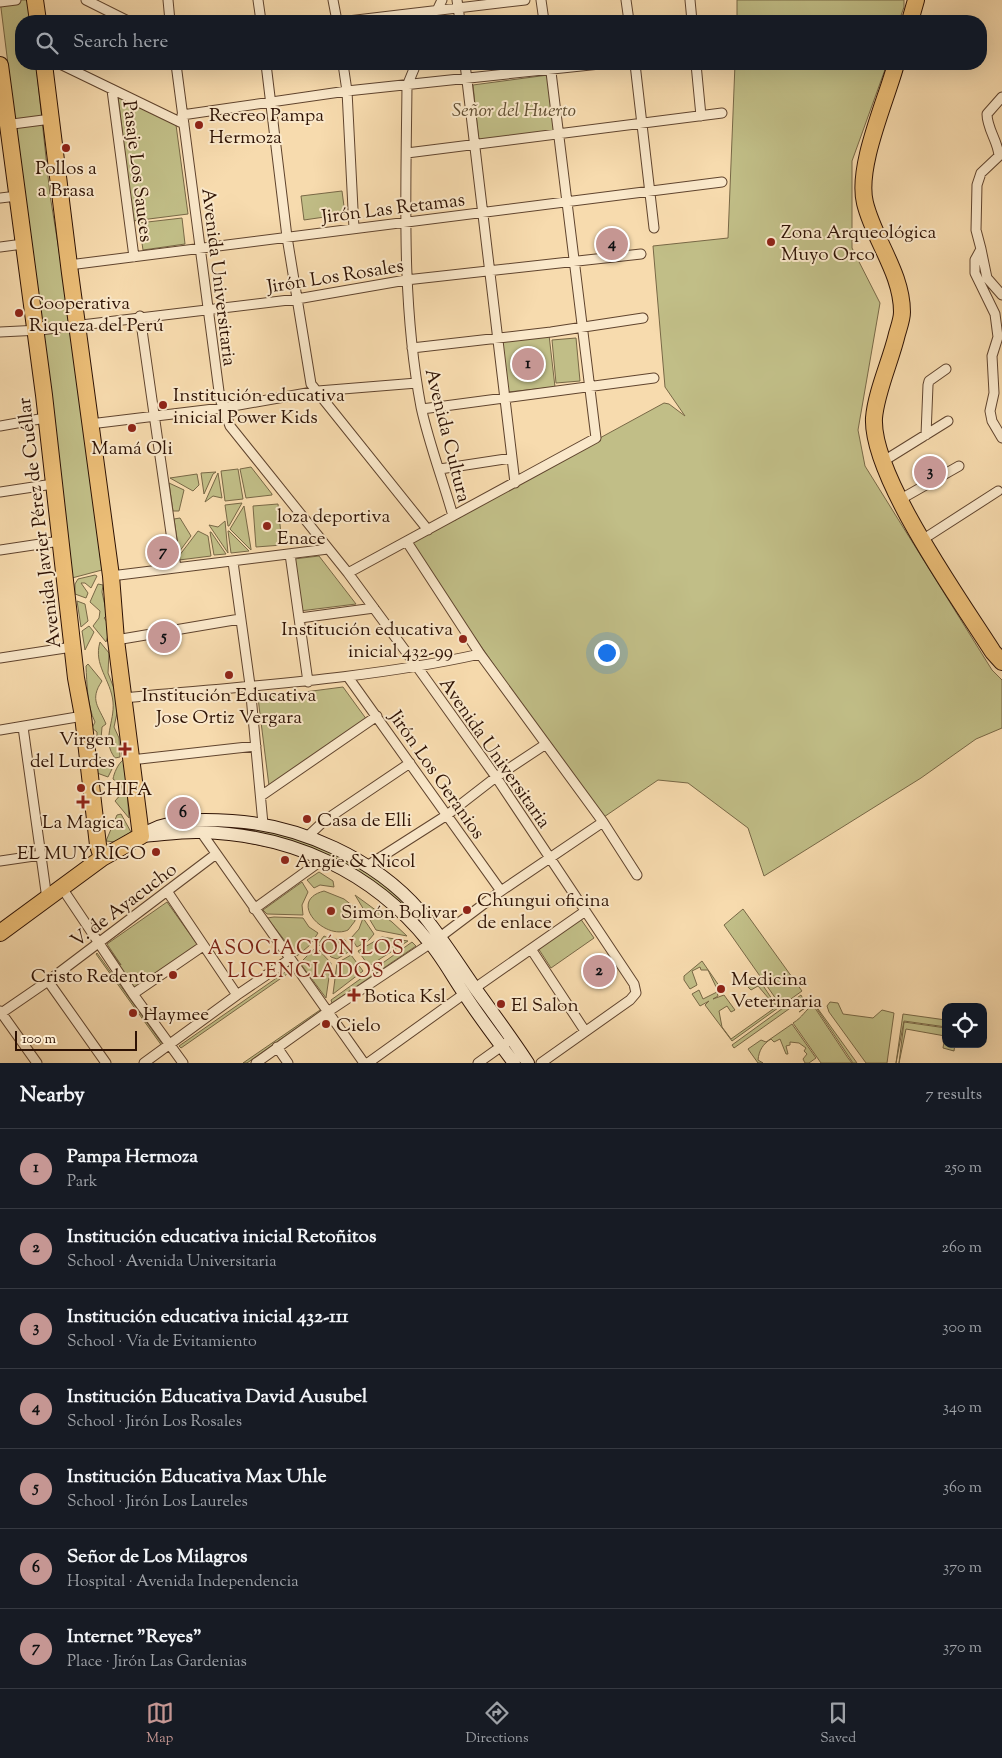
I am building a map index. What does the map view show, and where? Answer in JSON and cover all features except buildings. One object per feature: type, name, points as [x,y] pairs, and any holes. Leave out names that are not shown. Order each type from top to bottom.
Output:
[{"type":"highway","points":[[35,0],[37,15]]},
{"type":"highway","points":[[912,15],[916,0]]},
{"type":"highway","name":"Avenida Javier Pérez de Cuéllar","points":[[0,65],[4,125],[17,196],[44,395],[52,484],[72,647],[83,716],[98,844],[102,858]]},
{"type":"highway","points":[[0,932],[102,858],[140,836],[116,640],[111,576],[45,70]]},
{"type":"highway","points":[[894,70],[863,175],[864,200],[871,224],[899,284],[902,314],[874,416],[876,445],[882,463],[922,540],[999,653]]},
{"type":"street","points":[[0,2],[16,0]]},
{"type":"street","points":[[86,0],[116,15]]},
{"type":"street","points":[[168,0],[169,15]]},
{"type":"street","points":[[258,0],[261,15]]},
{"type":"street","points":[[333,0],[336,15]]},
{"type":"street","points":[[434,15],[442,0]]},
{"type":"street","points":[[392,15],[437,9],[457,3],[525,0]]},
{"type":"street","points":[[542,0],[543,15]]},
{"type":"street","points":[[626,0],[628,15]]},
{"type":"street","points":[[690,0],[691,15]]},
{"type":"street","points":[[72,70],[112,90],[183,120],[270,102],[529,70]]},
{"type":"street","name":"Avenida Universitaria","points":[[177,70],[207,309],[222,408],[230,426],[348,573],[496,777],[584,912],[634,984],[636,993],[630,1000],[585,1032]]},
{"type":"street","points":[[267,70],[287,237],[312,384],[428,530]]},
{"type":"street","points":[[344,70],[347,91],[354,229]]},
{"type":"street","name":"Avenida Cultura","points":[[414,70],[407,86],[406,222],[406,280],[412,348],[422,409],[454,516]]},
{"type":"street","points":[[466,70],[515,482]]},
{"type":"street","points":[[348,573],[596,438],[550,70]]},
{"type":"street","points":[[636,70],[654,228]]},
{"type":"street","points":[[697,70],[701,116]]},
{"type":"street","name":"Pasaje Los Sauces","points":[[112,90],[134,257]]},
{"type":"street","points":[[1002,97],[987,114],[987,122],[994,135],[999,156],[981,173],[978,185],[976,230],[987,278],[1002,295]]},
{"type":"street","points":[[407,153],[722,114]]},
{"type":"street","points":[[4,125],[51,119]]},
{"type":"street","name":"Jirón Las Retamas","points":[[69,265],[722,182]]},
{"type":"street","points":[[0,198],[17,196]]},
{"type":"street","points":[[0,246],[23,244]]},
{"type":"street","points":[[981,248],[976,260],[975,273],[995,314],[998,330],[992,356],[994,393],[991,416],[1002,438]]},
{"type":"street","name":"Jirón Los Rosales","points":[[0,332],[34,330],[296,298],[406,280],[641,254]]},
{"type":"street","points":[[140,316],[176,568]]},
{"type":"street","points":[[412,348],[497,339],[643,318]]},
{"type":"street","points":[[926,435],[928,385],[930,381],[946,369]]},
{"type":"street","points":[[422,409],[654,378]]},
{"type":"street","points":[[90,424],[222,408],[318,391],[417,383]]},
{"type":"street","points":[[0,426],[45,418]]},
{"type":"street","points":[[882,463],[948,421]]},
{"type":"street","points":[[440,470],[512,458]]},
{"type":"street","points":[[900,499],[959,466]]},
{"type":"street","points":[[0,492],[52,484]]},
{"type":"street","points":[[922,540],[998,491]]},
{"type":"street","points":[[0,550],[60,542]]},
{"type":"street","points":[[406,542],[480,654],[602,822],[637,875]]},
{"type":"street","points":[[111,576],[328,549]]},
{"type":"street","points":[[290,554],[308,682]]},
{"type":"street","points":[[233,562],[250,685],[263,824]]},
{"type":"street","points":[[300,618],[374,608]]},
{"type":"street","points":[[116,640],[240,619]]},
{"type":"street","points":[[0,658],[72,647]]},
{"type":"street","points":[[124,698],[250,685],[308,682],[418,668],[480,654]]},
{"type":"street","name":"Jirón Los Geranios","points":[[348,677],[500,890]]},
{"type":"street","points":[[0,730],[83,716]]},
{"type":"street","points":[[261,796],[377,716]]},
{"type":"street","points":[[23,727],[47,899]]},
{"type":"street","points":[[367,866],[447,815],[496,777],[546,744]]},
{"type":"street","points":[[131,760],[256,746]]},
{"type":"street","points":[[307,837],[324,822],[410,763]]},
{"type":"street","points":[[140,836],[154,827],[175,822],[210,820],[263,824],[307,837],[338,849],[367,866],[418,909],[435,940],[470,991],[507,1042],[528,1063]]},
{"type":"street","points":[[256,1063],[329,1011],[435,940],[500,890],[602,822]]},
{"type":"street","points":[[140,836],[201,832],[280,843],[322,860],[363,882],[391,901],[435,940]]},
{"type":"street","points":[[201,832],[364,1063]]},
{"type":"street","name":"V. de Ayacucho","points":[[0,1012],[48,981],[216,854]]},
{"type":"street","points":[[0,861],[41,855]]},
{"type":"street","points":[[254,909],[322,860]]},
{"type":"street","points":[[62,888],[133,994],[183,1063]]},
{"type":"street","points":[[167,891],[202,946],[237,995]]},
{"type":"street","points":[[368,1063],[584,912]]},
{"type":"street","points":[[133,994],[202,946]]},
{"type":"street","points":[[530,949],[585,1032],[541,1063]]},
{"type":"street","points":[[144,1063],[237,995],[290,960]]},
{"type":"street","points":[[48,981],[106,1063]]},
{"type":"street","points":[[0,1012],[37,1063]]},
{"type":"street","points":[[478,1063],[507,1042]]},
{"type":"street","points":[[507,1042],[514,1063]]},
{"type":"street","points":[[277,1047],[288,1063]]},
{"type":"green space","points":[[0,0],[30,0],[31,15],[15,15],[15,70],[37,70],[50,195],[71,325],[102,570],[72,578]]},
{"type":"green space","points":[[737,0],[904,0],[901,15],[737,15]]},
{"type":"green space","points":[[735,70],[885,70],[852,161],[852,248],[880,303],[858,430],[865,466],[992,670],[1002,680],[1002,728],[976,739],[921,778],[764,876],[748,828],[688,783],[658,780],[601,819],[412,547],[413,540],[664,403],[669,404],[685,416],[665,387],[653,246],[728,238]]},
{"type":"green space","name":"Señor del Huerto","points":[[548,75],[555,133],[479,143],[473,85]]},
{"type":"green space","points":[[118,97],[176,125],[188,214],[133,221]]},
{"type":"green space","points":[[342,191],[345,214],[304,220],[301,196]]},
{"type":"green space","points":[[182,218],[185,244],[143,250],[139,223]]},
{"type":"green space","points":[[549,335],[555,387],[508,392],[502,341]]},
{"type":"green space","points":[[576,338],[580,381],[556,383],[552,340]]},
{"type":"green space","points":[[251,467],[272,495],[246,498],[240,469]]},
{"type":"green space","points":[[238,469],[243,499],[225,501],[221,471]]},
{"type":"green space","points":[[216,472],[213,474],[204,494],[201,473]]},
{"type":"green space","points":[[218,473],[222,498],[213,496],[205,502]]},
{"type":"green space","points":[[197,474],[199,485],[193,491],[170,478]]},
{"type":"green space","points":[[169,483],[184,490],[179,511],[173,511]]},
{"type":"green space","points":[[242,503],[229,526],[228,526],[225,505]]},
{"type":"green space","name":"loza deportiva Enace","points":[[278,504],[282,545],[256,547],[253,506]]},
{"type":"green space","points":[[244,506],[251,549],[251,550],[230,529]]},
{"type":"green space","points":[[180,518],[191,536],[179,552],[174,519]]},
{"type":"green space","points":[[225,521],[228,553],[209,525],[218,527]]},
{"type":"green space","points":[[198,531],[208,536],[211,556],[179,560],[179,556]]},
{"type":"green space","points":[[229,531],[249,551],[231,553]]},
{"type":"green space","points":[[211,532],[226,554],[214,555]]},
{"type":"green space","points":[[319,556],[356,604],[300,611],[294,559]]},
{"type":"green space","points":[[97,576],[91,588],[85,583],[81,583],[88,593],[86,598],[75,594],[75,584],[78,579]]},
{"type":"green space","points":[[98,584],[103,585],[102,592],[107,615],[104,618],[108,623],[107,630],[109,632],[106,642],[93,626],[99,618],[100,611],[90,602]]},
{"type":"green space","points":[[77,601],[85,604],[88,621],[81,627]]},
{"type":"green space","points":[[89,626],[94,632],[85,650],[82,631]]},
{"type":"green space","points":[[100,642],[109,653],[108,673],[115,691],[117,713],[114,727],[119,738],[120,757],[115,758],[109,744],[113,709],[112,694],[99,658]]},
{"type":"green space","points":[[88,664],[102,681],[96,693],[96,703],[106,724],[102,727],[101,739],[97,740],[97,732],[92,728],[95,722],[90,709],[88,694],[86,666]]},
{"type":"green space","points":[[343,687],[367,720],[269,786],[258,698]]},
{"type":"green space","points":[[100,757],[112,769],[108,777],[97,773],[98,758]]},
{"type":"green space","points":[[123,760],[125,762],[129,818],[115,801],[123,792],[121,785],[113,779],[116,769]]},
{"type":"green space","points":[[121,814],[131,832],[115,842],[106,841],[117,815]]},
{"type":"green space","points":[[211,823],[276,831],[333,853],[369,874],[402,897],[435,937],[332,860],[165,826]]},
{"type":"green space","points":[[319,872],[333,881],[334,887],[320,885],[314,888],[307,880]]},
{"type":"green space","points":[[302,882],[308,892],[302,905],[303,915],[267,914],[263,910]]},
{"type":"green space","points":[[324,891],[344,899],[353,906],[355,921],[348,930],[339,932],[329,930],[313,918],[309,911],[308,903],[313,896]]},
{"type":"green space","points":[[355,895],[392,922],[407,936],[376,930]]},
{"type":"green space","points":[[167,902],[199,947],[136,991],[104,946],[106,945],[121,965],[107,944]]},
{"type":"green space","points":[[743,909],[802,991],[781,1006],[724,925]]},
{"type":"green space","points":[[267,918],[303,918],[309,927],[318,933],[310,945],[297,956]]},
{"type":"green space","points":[[363,918],[374,934],[369,940],[357,947],[351,938],[359,929]]},
{"type":"green space","points":[[580,918],[594,938],[551,968],[538,948]]},
{"type":"green space","points":[[324,936],[330,939],[345,940],[350,951],[337,959],[331,957],[318,944]]},
{"type":"green space","points":[[382,937],[408,941],[369,966],[358,951]]},
{"type":"green space","points":[[412,942],[416,946],[332,1003],[331,1000]]},
{"type":"green space","points":[[316,947],[331,963],[326,998],[300,963]]},
{"type":"green space","points":[[96,954],[163,1045],[162,1046]]},
{"type":"green space","points":[[351,955],[363,971],[333,994],[337,963]]},
{"type":"green space","points":[[702,961],[722,990],[718,991],[708,970],[701,970],[700,967],[692,971],[697,985],[690,989],[684,980],[684,976]]},
{"type":"green space","points":[[288,970],[290,972],[181,1048],[179,1046]]},
{"type":"green space","points":[[758,978],[778,1008],[732,1041],[705,1005],[709,1001],[700,1006],[692,994],[699,990],[703,999],[717,992],[718,996],[713,999],[724,995],[735,1010],[731,1012],[727,1006],[719,1011],[722,1027],[731,1039],[776,1007],[758,986],[751,990],[748,987]]},
{"type":"green space","points":[[801,995],[803,999],[734,1048],[732,1045]]},
{"type":"green space","points":[[813,1002],[857,1063],[853,1063],[813,1003],[799,1012]]},
{"type":"green space","points":[[830,1002],[838,1003],[843,1014],[873,1018],[882,1010],[894,1013],[887,1063],[866,1063],[829,1012],[827,1006]]},
{"type":"green space","points":[[813,1005],[852,1063],[821,1063],[793,1023]]},
{"type":"green space","points":[[320,1010],[247,1063],[243,1063]]},
{"type":"green space","points":[[903,1014],[942,1019],[942,1026],[904,1021],[896,1063]]},
{"type":"green space","points":[[904,1022],[942,1027],[942,1035],[906,1029],[899,1063]]},
{"type":"green space","points":[[792,1024],[816,1058],[809,1063],[805,1063],[803,1059],[807,1054],[804,1051],[806,1048],[799,1043],[790,1042],[790,1045],[786,1046],[788,1054],[786,1054],[780,1039],[774,1042],[771,1039],[760,1050],[758,1060],[763,1063],[758,1063],[748,1049],[761,1040],[766,1042]]},
{"type":"green space","points":[[943,1048],[954,1048],[954,1051]]},
{"type":"place","name":"Recreo Pampa Hermoza","points":[[199,125]]},
{"type":"place","name":"Pollos a a Brasa","points":[[66,148]]},
{"type":"place","name":"Zona Arqueológica Muyo Orco","points":[[771,242]]},
{"type":"place","name":"Institución Educativa David Ausubel","points":[[612,244]]},
{"type":"place","name":"Cooperativa Riqueza del Perú","points":[[19,313]]},
{"type":"place","name":"Pampa Hermoza","points":[[528,364]]},
{"type":"place","name":"Institución educativa inicial Power Kids","points":[[163,405]]},
{"type":"place","name":"Mamá Oli","points":[[132,428]]},
{"type":"place","name":"Institución educativa inicial 432-111","points":[[930,472]]},
{"type":"place","name":"loza deportiva Enace","points":[[267,526]]},
{"type":"place","name":"Internet \"Reyes\"","points":[[163,552]]},
{"type":"place","name":"Institución Educativa Max Uhle","points":[[164,637]]},
{"type":"place","name":"Institución educativa inicial 432-99","points":[[463,639]]},
{"type":"place","name":"Institución Educativa Jose Ortiz Vergara","points":[[229,675]]},
{"type":"place","name":"Virgen del Lurdes","points":[[125,749]]},
{"type":"place","name":"CHIFA","points":[[81,788]]},
{"type":"place","name":"La Magica","points":[[83,802]]},
{"type":"place","name":"Señor de Los Milagros","points":[[183,813]]},
{"type":"place","name":"Casa de Elli","points":[[307,819]]},
{"type":"place","name":"EL MUY RICO","points":[[156,852]]},
{"type":"place","name":"Angie & Nicol","points":[[285,860]]},
{"type":"place","name":"Chungui oficina de enlace","points":[[467,910]]},
{"type":"place","name":"Simón Bolivar","points":[[331,911]]},
{"type":"place","name":"Institución educativa inicial Retoñitos","points":[[599,971]]},
{"type":"place","name":"Cristo Redentor","points":[[173,975]]},
{"type":"place","name":"Medicina Veterinaria","points":[[721,989]]},
{"type":"place","name":"Botica Ksl","points":[[354,995]]},
{"type":"place","name":"El Salon","points":[[501,1004]]},
{"type":"place","name":"Haymee","points":[[133,1013]]},
{"type":"place","name":"Cielo","points":[[326,1024]]},
{"type":"district","name":"ASOCIACIÓN LOS LICENCIADOS","points":[[306,958]]}]
